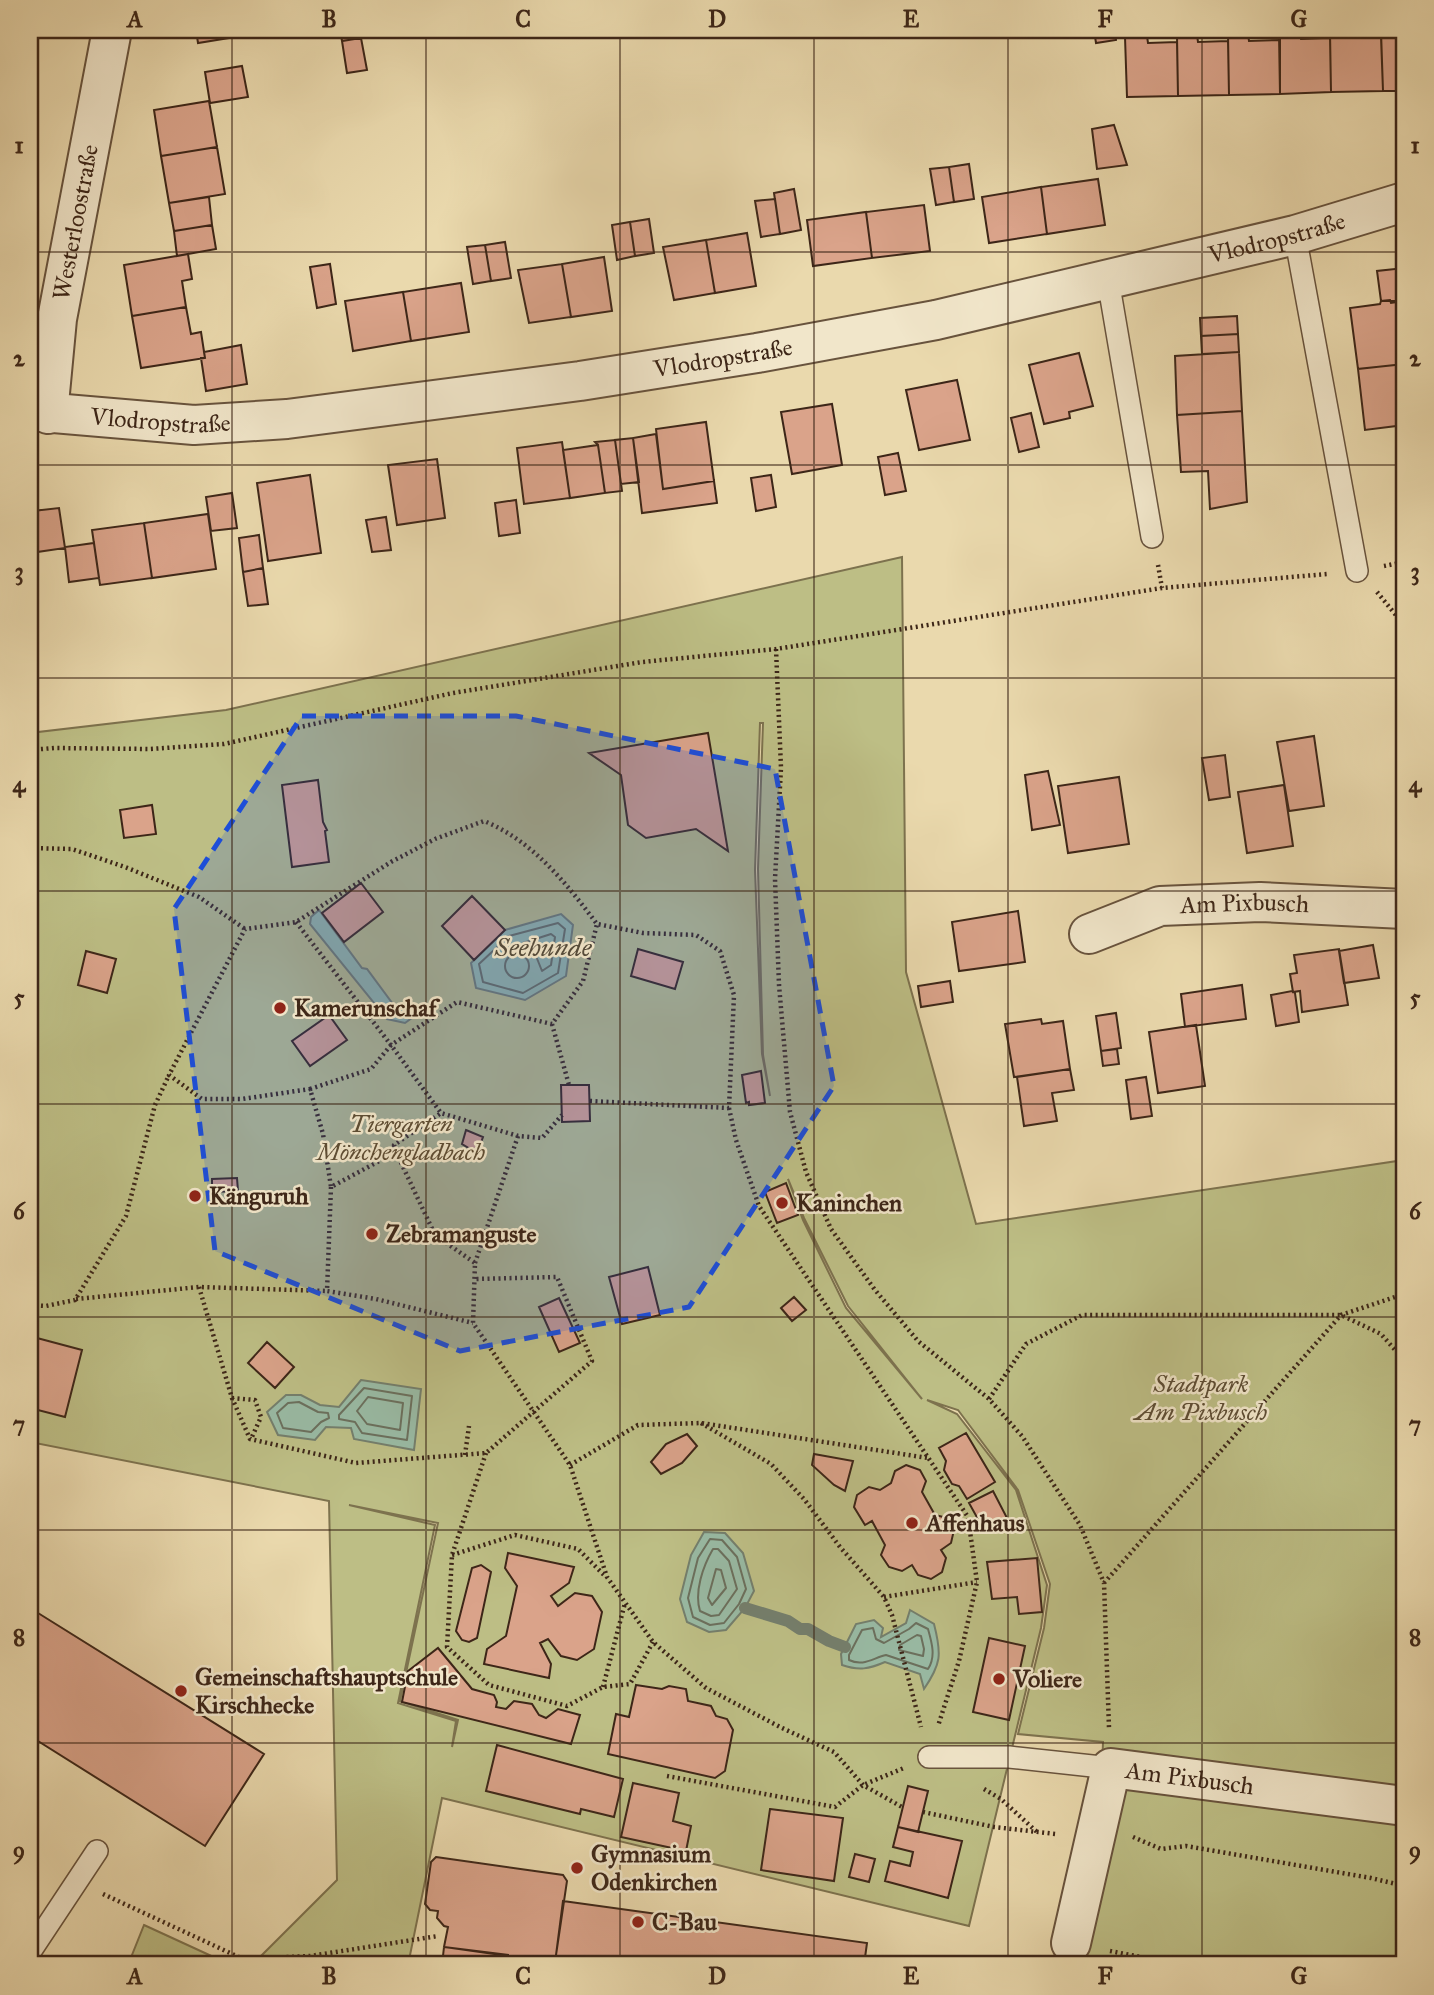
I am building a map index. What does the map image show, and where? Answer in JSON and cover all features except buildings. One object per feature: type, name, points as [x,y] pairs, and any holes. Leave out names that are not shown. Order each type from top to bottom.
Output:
[{"type":"street","name":"Westerloostraße","points":[[39,413],[112,30]]},
{"type":"street","name":"Vlodropstraße","points":[[39,413],[194,425],[287,419],[580,381],[757,353],[936,320],[1295,235],[1404,202]]},
{"type":"street","name":"Am Pixbusch","points":[[1088,933],[1160,906],[1260,902],[1404,909]]},
{"type":"street","name":"Am Pixbusch","points":[[1068,1954],[1097,1838],[1111,1768],[1404,1806]]},
{"type":"lane","points":[[1295,235],[1356,571]]},
{"type":"lane","points":[[1108,280],[1152,537]]},
{"type":"lane","points":[[929,1757],[1009,1757],[1111,1768]]},
{"type":"lane","points":[[30,1952],[97,1851]]},
{"type":"path","points":[[30,750],[150,749],[224,744],[453,693],[642,662],[776,649],[1162,588],[1356,571],[1404,562]]},
{"type":"path","points":[[1356,571],[1384,598],[1404,625]]},
{"type":"path","points":[[776,649],[781,768],[775,879],[779,985],[790,1112],[806,1172],[831,1229],[875,1290],[918,1341],[989,1399],[1022,1436],[1080,1525],[1104,1583],[1111,1768]]},
{"type":"path","points":[[30,848],[72,849],[125,867],[200,897],[245,929],[296,922],[391,862],[435,839],[484,821],[506,830],[560,875],[597,924],[643,933],[696,935],[720,951],[734,995],[729,1108],[736,1140],[759,1206],[968,1517],[977,1582],[959,1661],[929,1757],[1001,1799],[1037,1832]]},
{"type":"path","points":[[296,922],[441,1113],[518,1136],[542,1138],[562,1115]]},
{"type":"path","points":[[552,1024],[583,981],[597,924]]},
{"type":"path","points":[[75,1300],[126,1216],[155,1105],[245,929]]},
{"type":"path","points":[[169,1075],[202,1099],[242,1099],[310,1088],[371,1069],[391,1045],[457,1002],[552,1024]]},
{"type":"path","points":[[552,1024],[569,1085]]},
{"type":"path","points":[[310,1088],[323,1134],[331,1187],[327,1291]]},
{"type":"path","points":[[590,1101],[729,1108]]},
{"type":"path","points":[[441,1113],[394,1145],[435,1235],[475,1262]]},
{"type":"path","points":[[518,1136],[475,1262],[473,1323],[570,1465],[607,1577]]},
{"type":"path","points":[[331,1187],[396,1152]]},
{"type":"path","points":[[476,1279],[557,1277],[592,1361],[486,1453],[452,1555],[447,1647],[489,1685],[567,1706],[603,1687],[629,1684],[653,1642]]},
{"type":"path","points":[[199,1287],[232,1398],[250,1439]]},
{"type":"path","points":[[30,1305],[46,1306],[75,1300],[199,1287],[327,1291],[376,1299],[473,1323]]},
{"type":"path","points":[[989,1399],[1026,1343],[1082,1315],[1341,1315],[1404,1294]]},
{"type":"path","points":[[1341,1315],[1381,1334],[1404,1360]]},
{"type":"path","points":[[1104,1583],[1341,1315]]},
{"type":"path","points":[[232,1398],[255,1400],[261,1417],[250,1439]]},
{"type":"path","points":[[570,1465],[638,1425],[702,1423],[929,1458]]},
{"type":"path","points":[[702,1423],[771,1464],[804,1499],[884,1597],[892,1615],[911,1685]]},
{"type":"path","points":[[465,1455],[470,1426]]},
{"type":"path","points":[[250,1439],[356,1463],[486,1453]]},
{"type":"path","points":[[452,1555],[514,1535],[578,1549],[607,1577],[653,1642],[706,1688],[834,1752],[863,1785],[902,1807]]},
{"type":"path","points":[[884,1597],[977,1582]]},
{"type":"path","points":[[603,1687],[625,1602]]},
{"type":"path","points":[[667,1776],[835,1807],[863,1785]]},
{"type":"path","points":[[923,1812],[994,1827],[1037,1832],[1097,1838],[1124,1833],[1161,1849],[1186,1846],[1371,1878],[1396,1884],[1404,1890]]},
{"type":"path","points":[[77,1881],[243,1959],[310,1956],[438,1936]]},
{"type":"highlighted area","points":[[302,716],[516,716],[775,769],[834,1086],[689,1307],[460,1351],[215,1251],[174,909]]},
{"type":"green space","name":"Tiergarten Mönchengladbach","points":[[902,557],[906,972],[976,1224],[1404,1160],[1404,1965],[1078,1965],[1098,1892],[1103,1742],[1018,1734],[1044,1628],[1050,1584],[1018,1490],[958,1410],[927,1400],[957,1414],[1016,1490],[1047,1585],[1041,1628],[969,1926],[442,1798],[408,1965],[252,1965],[337,1880],[329,1501],[30,1442],[30,733],[226,710]],"holes":[[[760,723],[763,723],[758,869],[763,1055],[770,1096],[762,1054],[755,870]],[[788,1179],[804,1218],[848,1306],[922,1399],[846,1308],[803,1220]],[[349,1505],[438,1523],[400,1701],[458,1720],[452,1747],[456,1721],[398,1703],[435,1525]]]},
{"type":"green space","points":[[144,1925],[231,1965],[128,1965]]},
{"type":"water","points":[[319,910],[393,1004],[411,1008],[416,1015],[405,1023],[387,1019],[310,924],[311,917]]},
{"type":"water","name":"Seehunde","points":[[561,914],[573,925],[566,976],[525,1000],[476,988],[471,963],[505,930]]},
{"type":"water","points":[[361,1380],[421,1389],[414,1450],[354,1439],[351,1428],[326,1427],[315,1440],[278,1435],[267,1412],[286,1395],[301,1395],[320,1405],[339,1407]]},
{"type":"water","points":[[704,1532],[725,1533],[743,1553],[754,1591],[745,1608],[726,1630],[709,1632],[687,1622],[680,1599],[691,1555]]},
{"type":"water","points":[[910,1610],[934,1624],[938,1644],[937,1666],[924,1689],[920,1674],[885,1662],[864,1668],[842,1665],[841,1654],[856,1624],[874,1620],[883,1628],[881,1637],[906,1623]]},
{"type":"waterway","points":[[745,1608],[788,1621],[800,1629],[808,1629],[845,1647]]},
{"type":"place","name":"Kamerunschaf","points":[[280,1008]]},
{"type":"place","name":"Känguruh","points":[[195,1196]]},
{"type":"place","name":"Kaninchen","points":[[782,1203]]},
{"type":"place","name":"Zebramanguste","points":[[372,1234]]},
{"type":"place","name":"Affenhaus","points":[[912,1523]]},
{"type":"place","name":"Voliere","points":[[999,1679]]},
{"type":"place","name":"Gemeinschaftshauptschule Kirschhecke","points":[[181,1691]]},
{"type":"place","name":"Gymnasium Odenkirchen","points":[[577,1868]]},
{"type":"place","name":"C-Bau","points":[[638,1922]]},
{"type":"park label","name":"Stadtpark Am Pixbusch","points":[[1201,1398]]}]
